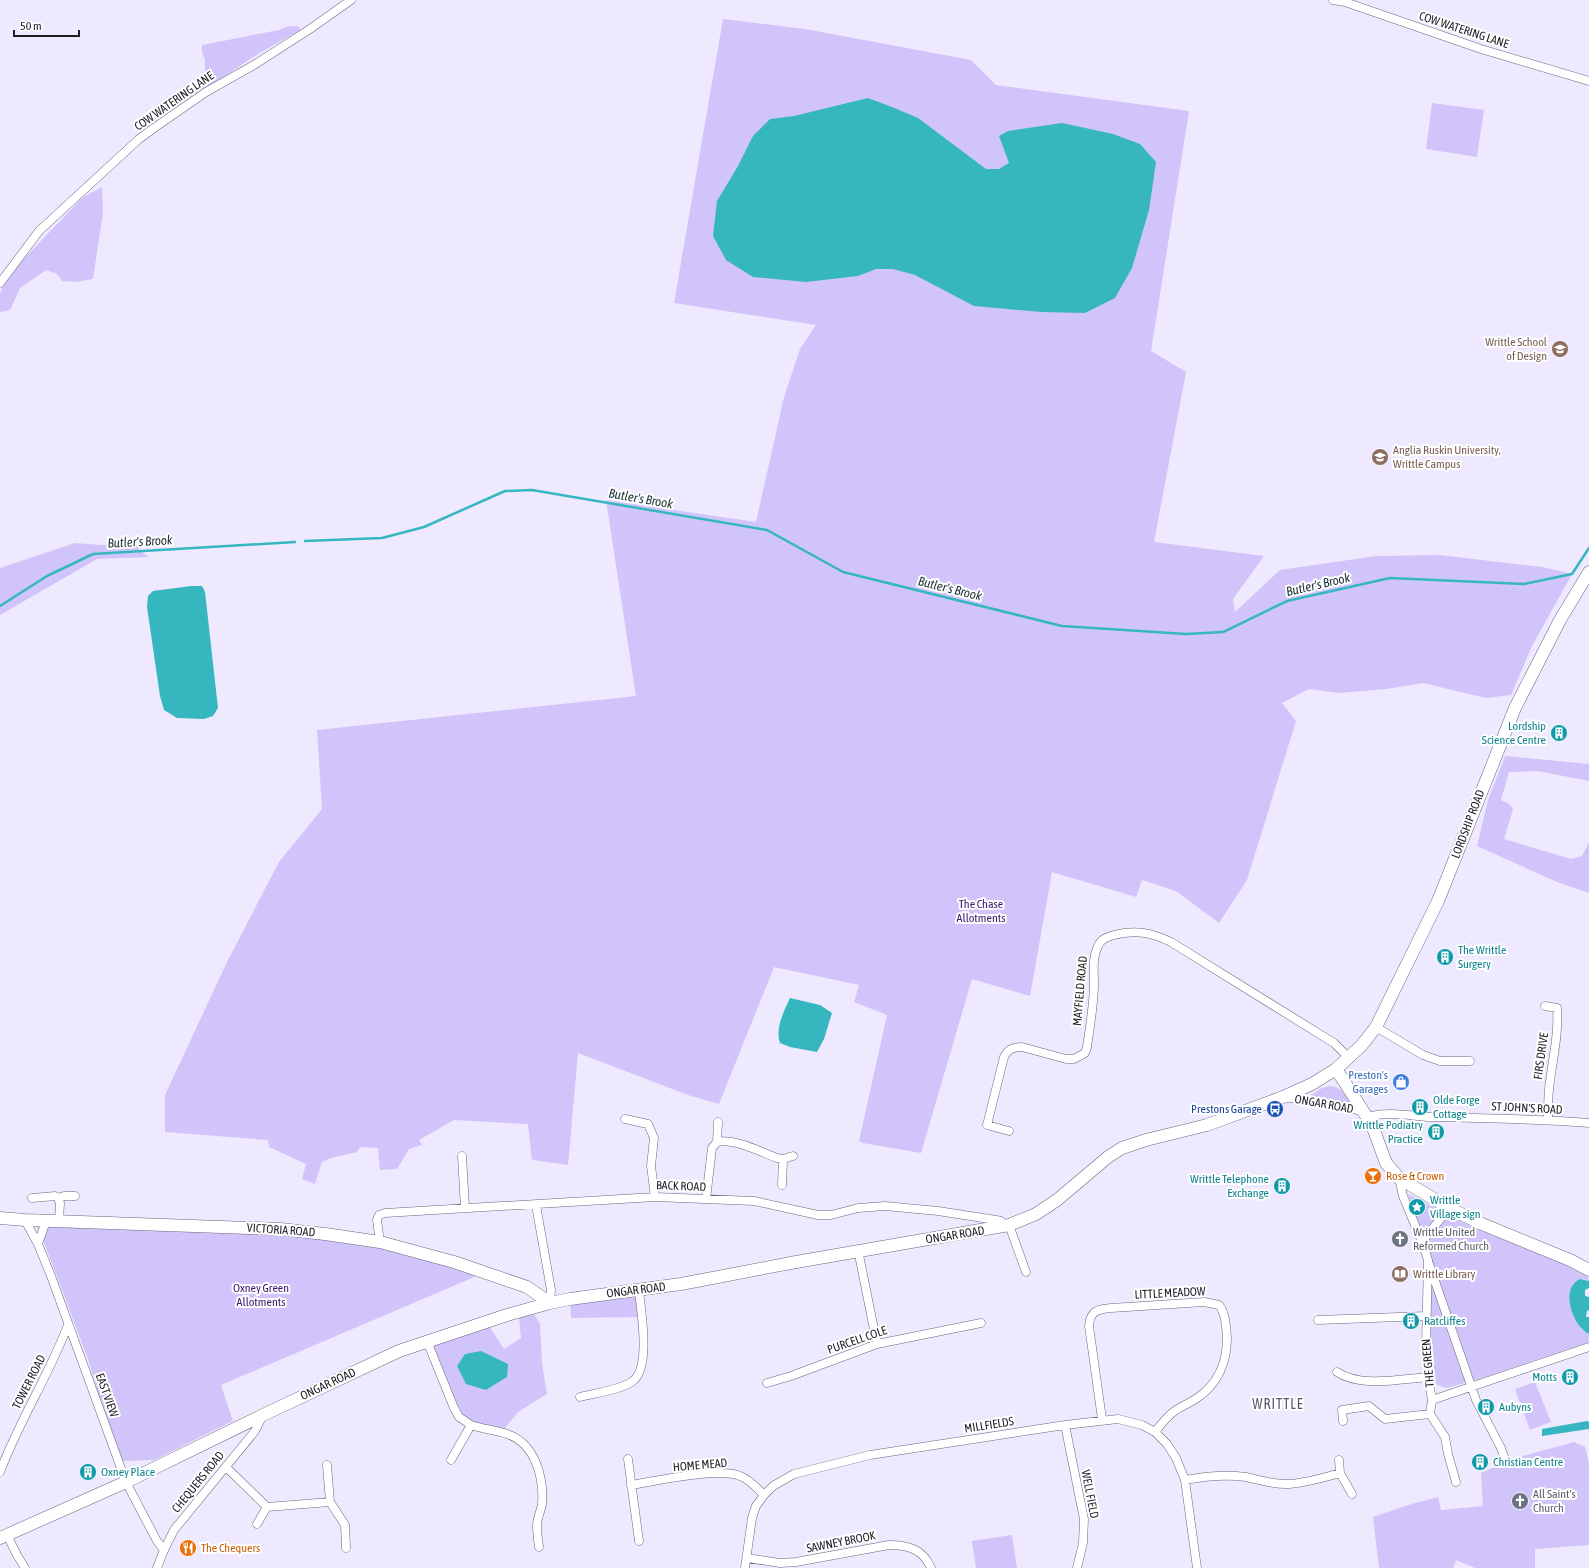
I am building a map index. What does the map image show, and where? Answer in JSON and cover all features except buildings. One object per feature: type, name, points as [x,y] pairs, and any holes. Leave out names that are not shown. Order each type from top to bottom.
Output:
[{"type":"street","name":"COW WATERING LANE","points":[[0,283],[40,231],[154,128],[206,92],[254,65],[351,0]]},
{"type":"street","name":"COW WATERING LANE","points":[[1333,0],[1345,2],[1481,50],[1589,81]]},
{"type":"street","name":"LORDSHIP ROAD","points":[[1336,1069],[1361,1046],[1376,1027],[1438,901],[1515,708],[1560,620],[1589,572]]},
{"type":"street","name":"MAYFIELD ROAD","points":[[1009,1131],[987,1125],[1006,1052],[1016,1047],[1022,1047],[1074,1059],[1085,1053],[1093,993],[1093,964],[1095,954],[1098,946],[1103,940],[1124,932],[1135,931],[1146,933],[1170,942],[1334,1043],[1349,1058]]},
{"type":"street","name":"FIRS DRIVE","points":[[1545,1006],[1557,1008],[1558,1020],[1549,1088],[1548,1120]]},
{"type":"street","points":[[1376,1027],[1423,1055],[1440,1061],[1470,1061]]},
{"type":"street","name":"ONGAR ROAD","points":[[4,1537],[126,1482],[399,1351],[427,1341],[507,1315],[550,1303],[681,1284],[858,1250],[1007,1226],[1029,1218],[1041,1211],[1067,1192],[1108,1157],[1122,1148],[1146,1140],[1207,1125],[1283,1097],[1312,1084],[1336,1069]]},
{"type":"street","name":"THE GREEN","points":[[1336,1069],[1366,1114],[1372,1125],[1386,1162],[1399,1178],[1449,1208],[1482,1224],[1570,1260],[1589,1270]]},
{"type":"street","name":"ONGAR ROAD","points":[[1283,1097],[1338,1105],[1366,1114]]},
{"type":"street","name":"ST JOHN'S ROAD","points":[[1366,1114],[1548,1120],[1589,1124]]},
{"type":"street","points":[[626,1119],[648,1124],[654,1138],[651,1166],[655,1197]]},
{"type":"street","points":[[706,1199],[712,1148],[717,1142],[718,1122]]},
{"type":"street","points":[[717,1142],[737,1143],[783,1159],[793,1156]]},
{"type":"street","points":[[462,1156],[466,1208]]},
{"type":"street","points":[[782,1185],[783,1159]]},
{"type":"street","name":"THE GREEN","points":[[1399,1178],[1403,1196],[1422,1242],[1472,1386]]},
{"type":"street","points":[[32,1198],[55,1196],[58,1198],[64,1196],[75,1196]]},
{"type":"street","name":"BACK ROAD","points":[[380,1242],[377,1220],[379,1215],[385,1213],[655,1197],[754,1201],[824,1215],[885,1206],[921,1209],[996,1220],[1007,1226]]},
{"type":"street","points":[[58,1198],[60,1203],[59,1222]]},
{"type":"street","points":[[536,1205],[551,1290],[550,1303]]},
{"type":"street","points":[[1422,1242],[1449,1208]]},
{"type":"street","name":"VICTORIA ROAD","points":[[0,1218],[59,1222],[280,1229],[380,1242],[454,1262],[514,1282],[533,1290],[550,1303]]},
{"type":"street","name":"EAST VIEW","points":[[25,1220],[38,1244],[51,1276],[126,1482],[157,1541],[164,1550]]},
{"type":"street","points":[[38,1244],[46,1221]]},
{"type":"street","points":[[1007,1226],[1026,1272]]},
{"type":"street","points":[[858,1250],[877,1344]]},
{"type":"street","name":"THE GREEN","points":[[1428,1260],[1426,1316],[1428,1378],[1432,1400],[1589,1346]]},
{"type":"street","points":[[580,1397],[626,1385],[639,1375],[643,1345],[639,1291]]},
{"type":"street","name":"LITTLE MEADOW","points":[[1102,1419],[1090,1326],[1090,1318],[1093,1314],[1101,1309],[1111,1308],[1204,1302],[1220,1305],[1225,1316],[1226,1335],[1226,1356],[1221,1371],[1207,1391],[1175,1411],[1154,1432]]},
{"type":"street","points":[[1318,1320],[1426,1316]]},
{"type":"street","name":"PURCELL COLE","points":[[766,1383],[791,1376],[877,1344],[981,1323]]},
{"type":"street","name":"TOWER ROAD","points":[[0,1472],[21,1424],[58,1351],[68,1324]]},
{"type":"street","points":[[427,1341],[459,1417],[471,1426],[507,1434],[515,1438],[530,1451],[537,1463],[540,1474],[542,1504],[537,1524],[539,1547]]},
{"type":"street","points":[[1337,1372],[1352,1379],[1365,1382],[1428,1378]]},
{"type":"street","points":[[1472,1386],[1480,1410],[1501,1448],[1506,1463]]},
{"type":"street","points":[[1432,1400],[1430,1414],[1446,1437],[1448,1454],[1456,1482]]},
{"type":"street","points":[[1343,1421],[1342,1410],[1369,1406],[1385,1418],[1430,1414]]},
{"type":"street","name":"CHEQUERS ROAD","points":[[157,1568],[174,1530],[255,1431],[263,1415]]},
{"type":"street","name":"MILLFIELDS","points":[[745,1568],[752,1518],[756,1506],[764,1495],[783,1480],[805,1470],[870,1456],[1102,1419],[1118,1419],[1142,1425],[1154,1432],[1167,1444],[1176,1458],[1185,1480],[1197,1568]]},
{"type":"street","name":"WELL FIELD","points":[[1065,1425],[1084,1519],[1083,1543],[1077,1568]]},
{"type":"street","points":[[451,1460],[471,1426]]},
{"type":"street","points":[[628,1459],[639,1541]]},
{"type":"street","points":[[1339,1460],[1340,1473],[1352,1494]]},
{"type":"street","points":[[327,1465],[330,1502],[345,1525],[346,1548]]},
{"type":"street","points":[[226,1467],[267,1507],[330,1502]]},
{"type":"street","name":"HOME MEAD","points":[[631,1485],[711,1473],[732,1473],[742,1476],[764,1495]]},
{"type":"street","points":[[1185,1480],[1216,1475],[1231,1475],[1288,1484],[1318,1479],[1340,1473]]},
{"type":"street","points":[[257,1524],[267,1507]]},
{"type":"street","points":[[4,1537],[25,1568]]},
{"type":"street","name":"SAWNEY BROOK","points":[[747,1558],[780,1563],[796,1562],[889,1545],[902,1545],[913,1548],[922,1554],[931,1568]]},
{"type":"green space","name":"The Chase Allotments","points":[[723,19],[805,29],[971,60],[996,85],[1189,111],[1151,351],[1186,372],[1154,542],[1264,556],[1233,599],[1235,612],[1280,570],[1376,556],[1439,555],[1542,567],[1572,574],[1532,646],[1511,695],[1486,698],[1423,683],[1386,689],[1339,693],[1309,689],[1282,703],[1296,721],[1247,880],[1219,923],[1176,891],[1142,880],[1136,897],[1052,872],[1030,996],[972,979],[921,1153],[863,1143],[859,1141],[887,1015],[854,1002],[859,985],[774,967],[719,1104],[688,1095],[578,1053],[568,1165],[532,1160],[528,1124],[454,1120],[419,1140],[422,1145],[409,1149],[397,1169],[380,1170],[378,1148],[360,1147],[357,1152],[331,1158],[322,1162],[315,1184],[302,1179],[306,1164],[269,1147],[268,1140],[165,1132],[165,1095],[227,962],[279,862],[322,809],[317,730],[636,696],[606,500],[756,522],[784,397],[800,349],[816,325],[674,303]]},
{"type":"green space","points":[[289,26],[299,27],[300,30],[258,54],[181,105],[174,106],[176,96],[191,89],[205,79],[205,60],[202,53],[202,45],[279,30]]},
{"type":"green space","points":[[1432,103],[1484,110],[1477,157],[1426,149]]},
{"type":"green space","points":[[102,187],[103,212],[93,279],[76,282],[62,281],[57,274],[46,270],[20,288],[10,310],[0,312],[0,294],[3,286],[18,265],[82,198]]},
{"type":"green space","points":[[75,543],[101,545],[136,544],[140,551],[149,557],[97,559],[0,615],[0,568]]},
{"type":"green space","points":[[1505,756],[1589,764],[1589,781],[1538,771],[1509,772],[1501,800],[1509,804],[1513,809],[1504,839],[1571,859],[1582,856],[1589,842],[1589,893],[1557,882],[1477,846],[1488,800]]},
{"type":"green space","points":[[1330,1086],[1343,1092],[1351,1104],[1310,1098],[1311,1095],[1322,1088]]},
{"type":"green space","points":[[1408,1194],[1474,1228],[1561,1262],[1588,1277],[1589,1281],[1580,1280],[1574,1284],[1571,1291],[1571,1300],[1576,1321],[1582,1329],[1589,1334],[1589,1342],[1479,1379],[1447,1388],[1433,1382],[1430,1280],[1438,1277]]},
{"type":"green space","name":"Oxney Green Allotments","points":[[25,1220],[325,1234],[486,1272],[221,1385],[233,1421],[154,1460],[118,1461],[89,1362],[39,1229]]},
{"type":"green space","points":[[639,1291],[640,1317],[571,1318],[570,1299]]},
{"type":"green space","points":[[533,1312],[540,1324],[542,1363],[547,1394],[518,1412],[501,1433],[465,1419],[457,1405],[430,1342],[489,1326],[504,1349],[521,1338],[519,1317]]},
{"type":"green space","points":[[1535,1382],[1551,1422],[1530,1430],[1515,1389]]},
{"type":"green space","points":[[1574,1442],[1585,1447],[1589,1465],[1589,1545],[1535,1549],[1535,1568],[1475,1568],[1456,1560],[1453,1568],[1379,1568],[1373,1517],[1438,1497],[1441,1510],[1483,1506],[1481,1473],[1516,1458]]},
{"type":"green space","points":[[1012,1535],[1017,1568],[976,1568],[972,1541]]},
{"type":"water","points":[[868,98],[918,118],[986,169],[999,169],[1009,163],[999,136],[1008,131],[1062,123],[1113,134],[1140,144],[1156,162],[1149,210],[1132,268],[1115,298],[1085,313],[1041,312],[974,306],[915,275],[893,269],[876,269],[858,276],[806,282],[753,277],[726,260],[713,236],[717,201],[738,166],[753,136],[770,119],[794,116]]},
{"type":"water","points":[[202,586],[205,592],[218,708],[213,716],[204,719],[177,718],[164,710],[160,696],[147,607],[148,596],[153,591]]},
{"type":"water","points":[[790,998],[820,1005],[832,1013],[824,1039],[817,1052],[790,1047],[780,1043],[779,1026]]},
{"type":"water","points":[[1580,1279],[1589,1281],[1589,1288],[1585,1290],[1585,1296],[1589,1297],[1589,1310],[1587,1311],[1586,1317],[1589,1317],[1589,1334],[1578,1324],[1569,1299],[1570,1290]]},
{"type":"water","points":[[481,1351],[508,1364],[507,1377],[486,1390],[466,1384],[457,1366],[465,1354]]},
{"type":"water","points":[[1587,1421],[1589,1422],[1589,1429],[1542,1436],[1542,1429]]},
{"type":"waterway","name":"Butler's Brook","points":[[305,541],[382,538],[424,527],[505,491],[532,490],[767,530],[843,572],[1062,626],[1186,634],[1223,632],[1287,601],[1390,578],[1524,584],[1572,574],[1589,548]]},
{"type":"waterway","name":"Butler's Brook","points":[[0,606],[47,576],[93,554],[295,542]]},
{"type":"place","name":"Writtle School of Design","points":[[1560,349]]},
{"type":"place","name":"Anglia Ruskin University, Writtle Campus","points":[[1380,457]]},
{"type":"place","name":"Lordship Science Centre","points":[[1559,733]]},
{"type":"place","name":"The Writtle Surgery","points":[[1445,957]]},
{"type":"place","name":"Preston's Garages","points":[[1401,1082]]},
{"type":"place","name":"Olde Forge Cottage","points":[[1420,1107]]},
{"type":"place","name":"Prestons Garage","points":[[1275,1109]]},
{"type":"place","name":"Writtle Podiatry Practice","points":[[1436,1132]]},
{"type":"place","name":"Rose & Crown","points":[[1373,1176]]},
{"type":"place","name":"Writtle Telephone Exchange","points":[[1282,1186]]},
{"type":"place","name":"Writtle Village sign","points":[[1417,1207]]},
{"type":"place","name":"Writtle United Reformed Church","points":[[1400,1239]]},
{"type":"place","name":"Writtle Library","points":[[1400,1274]]},
{"type":"place","name":"Ratcliffes","points":[[1411,1321]]},
{"type":"place","name":"Motts","points":[[1570,1377]]},
{"type":"place","name":"Aubyns","points":[[1486,1407]]},
{"type":"place","name":"Christian Centre","points":[[1480,1462]]},
{"type":"place","name":"Oxney Place","points":[[88,1472]]},
{"type":"place","name":"All Saint's Church","points":[[1520,1501]]},
{"type":"place","name":"The Chequers","points":[[188,1548]]},
{"type":"district","name":"WRITTLE","points":[[1278,1404]]}]
